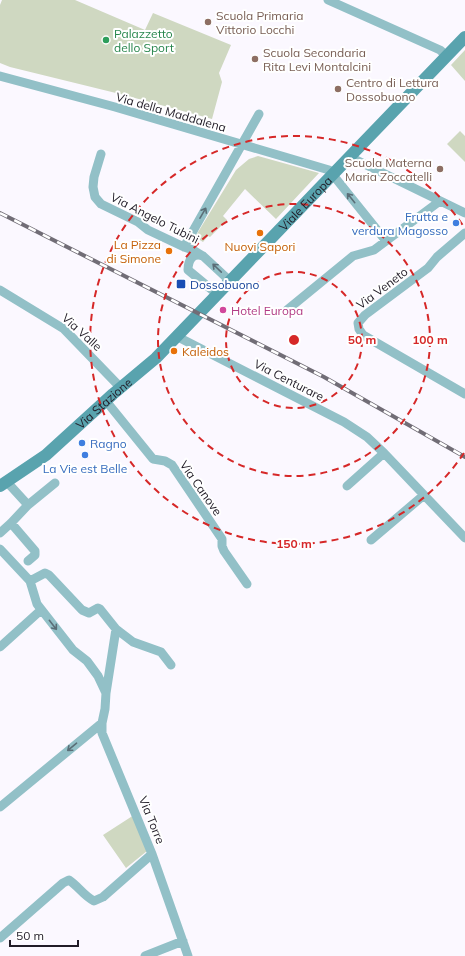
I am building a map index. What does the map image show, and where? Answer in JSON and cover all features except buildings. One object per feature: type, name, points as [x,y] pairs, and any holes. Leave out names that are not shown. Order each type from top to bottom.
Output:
[{"type":"street","points":[[328,0],[440,50],[447,56]]},
{"type":"street","name":"Viale Europa","points":[[194,317],[465,37]]},
{"type":"street","name":"Via della Maddalena","points":[[0,76],[115,107],[329,170],[333,175]]},
{"type":"street","points":[[184,247],[259,114]]},
{"type":"street","name":"Via Angelo Tubini","points":[[101,154],[92,187],[95,197],[101,204],[138,222],[148,230],[204,256],[230,280]]},
{"type":"street","points":[[350,157],[465,212]]},
{"type":"street","points":[[333,175],[386,241]]},
{"type":"street","points":[[287,310],[353,256],[374,250],[440,201]]},
{"type":"street","name":"Via Veneto","points":[[463,390],[363,335],[359,329],[358,322],[365,315],[428,268],[437,257],[465,232]]},
{"type":"street","points":[[204,256],[198,254],[191,258],[188,265],[188,270],[217,294]]},
{"type":"street","name":"Via Valle","points":[[0,290],[64,328],[121,388]]},
{"type":"street","name":"Via Stazione","points":[[28,505],[3,484],[46,455],[156,358],[178,337],[194,317]]},
{"type":"street","name":"Via Centurare","points":[[178,337],[344,422],[367,437],[465,538]]},
{"type":"street","name":"Via Canove","points":[[106,401],[153,459],[165,461],[172,465],[222,539],[224,551],[247,584]]},
{"type":"street","points":[[347,486],[384,453]]},
{"type":"street","points":[[0,533],[28,505],[55,482]]},
{"type":"street","points":[[371,540],[424,495]]},
{"type":"street","points":[[11,523],[35,551],[35,555],[28,561]]},
{"type":"street","points":[[0,549],[30,581],[37,604],[41,610],[73,650],[87,661],[98,676],[106,694]]},
{"type":"street","points":[[30,581],[44,573],[49,575],[82,610],[89,613],[98,608],[100,609],[116,629],[133,642],[161,652],[171,665]]},
{"type":"street","points":[[0,646],[41,610]]},
{"type":"street","name":"Via Torre","points":[[116,629],[102,723],[102,733],[120,773],[152,854],[188,956]]},
{"type":"street","points":[[0,807],[102,723]]},
{"type":"street","points":[[0,938],[63,883],[69,880],[87,897],[94,901],[102,897],[152,854]]},
{"type":"street","points":[[145,956],[182,941]]},
{"type":"green space","points":[[2,0],[75,0],[145,30],[153,13],[231,45],[219,73],[222,82],[212,119],[124,95],[10,67],[0,63],[0,5]]},
{"type":"green space","points":[[465,50],[465,81],[451,65]]},
{"type":"green space","points":[[460,131],[465,136],[465,162],[447,144]]},
{"type":"green space","points":[[258,156],[319,173],[276,219],[245,189],[223,216],[227,220],[210,237],[208,236],[203,242],[195,237],[236,170],[249,159]]},
{"type":"green space","points":[[134,815],[147,851],[126,868],[103,835]]},
{"type":"railway","points":[[0,213],[324,377],[465,457]]},
{"type":"place","name":"Scuola Primaria Vittorio Locchi","points":[[208,22]]},
{"type":"place","name":"Palazzetto dello Sport","points":[[106,40]]},
{"type":"place","name":"Scuola Secondaria Rita Levi Montalcini","points":[[255,59]]},
{"type":"place","name":"Centro di Lettura Dossobuono","points":[[338,89]]},
{"type":"place","name":"Scuola Materna Maria Zoccatelli","points":[[440,169]]},
{"type":"place","name":"Frutta e verdura Magosso","points":[[456,223]]},
{"type":"place","name":"Nuovi Sapori","points":[[260,233]]},
{"type":"place","name":"La Pizza di Simone","points":[[169,251]]},
{"type":"place","name":"Dossobuono","points":[[181,284]]},
{"type":"place","name":"Hotel Europa","points":[[223,310]]},
{"type":"place","name":"Kaleidos","points":[[174,351]]},
{"type":"place","name":"Ragno","points":[[82,443]]},
{"type":"place","name":"La Vie est Belle","points":[[85,455]]}]
